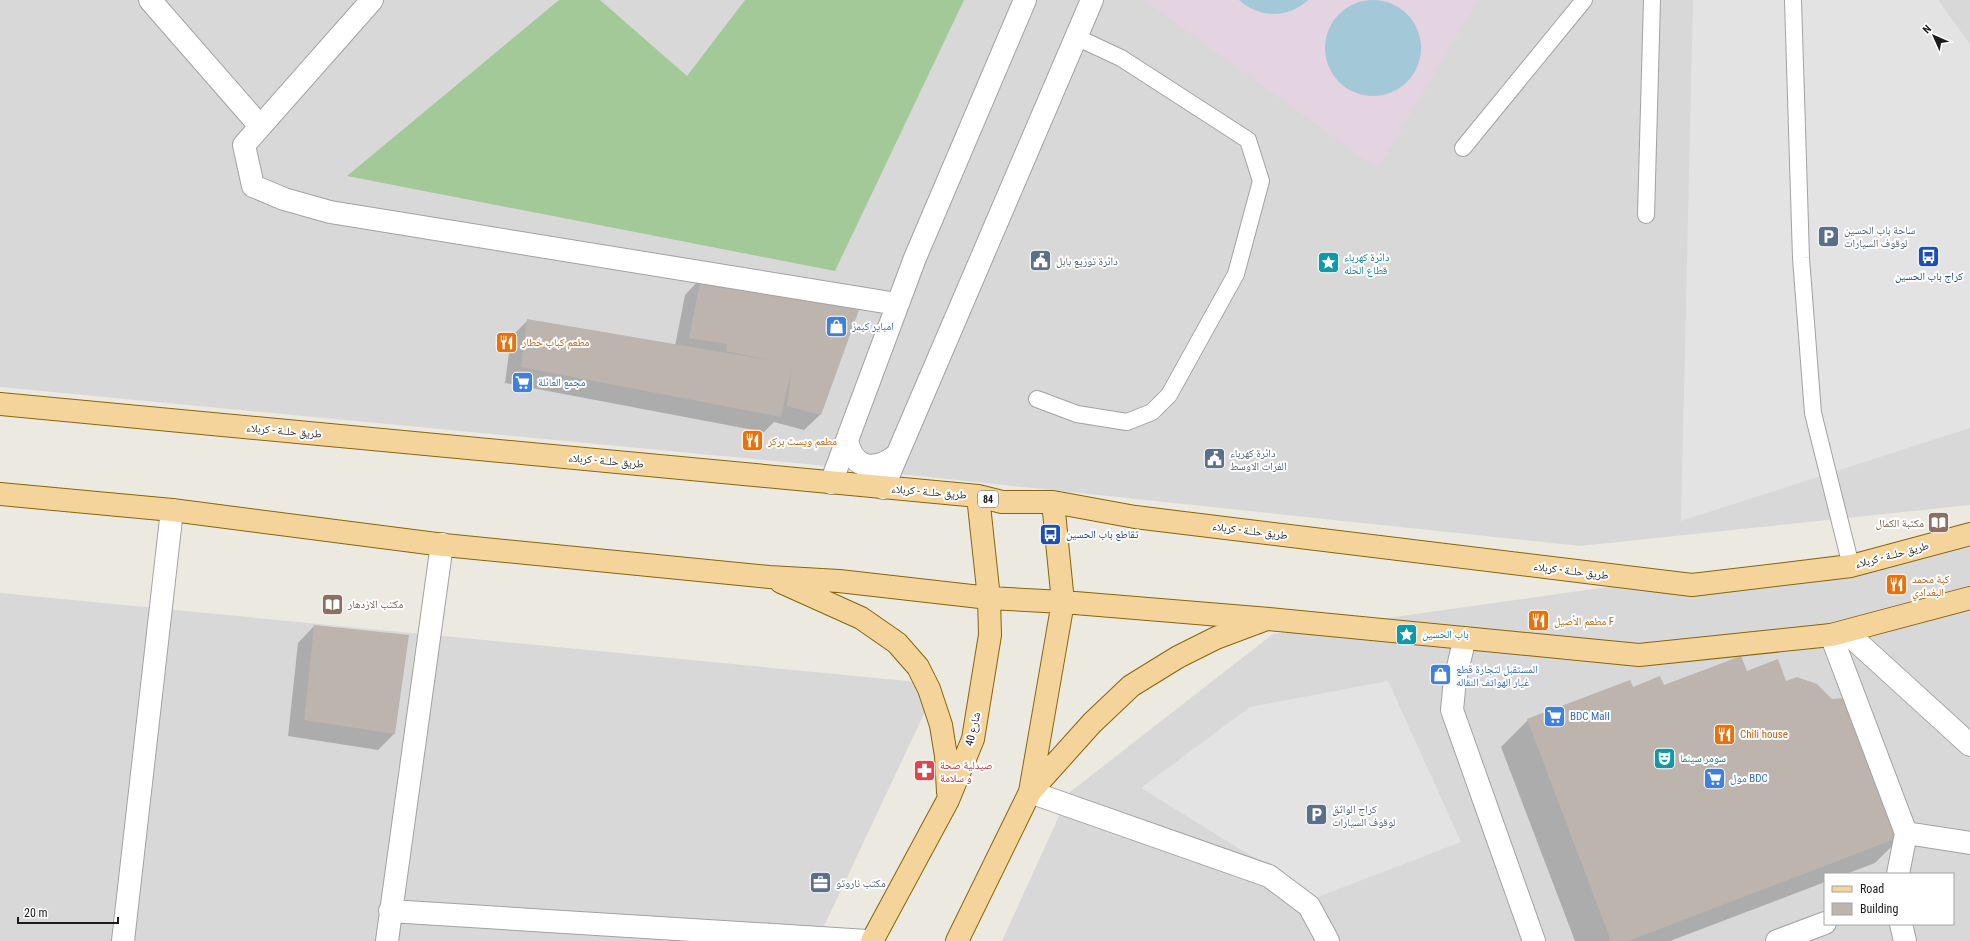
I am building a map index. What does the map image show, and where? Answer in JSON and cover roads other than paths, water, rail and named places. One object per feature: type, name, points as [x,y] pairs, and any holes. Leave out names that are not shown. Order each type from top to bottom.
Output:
[{"type":"main road","name":"طريق حلــة - كربلاء","points":[[0,404],[978,496],[1008,502],[1053,502],[1143,518],[1692,586],[1851,566],[1970,534]]},
{"type":"main road","points":[[0,494],[172,510],[442,544],[769,577],[839,581],[989,598],[1063,602],[1269,618],[1639,655],[1838,634],[1970,598]]},
{"type":"main road","name":"شارع 40","points":[[872,941],[948,800],[973,739],[990,635],[989,598],[978,496]]},
{"type":"main road","points":[[958,941],[1030,792],[1063,602],[1053,502]]},
{"type":"main road","points":[[769,577],[861,618],[897,643],[918,667],[929,689],[941,725],[946,756],[948,800]]},
{"type":"main road","points":[[1030,792],[1092,723],[1131,686],[1178,657],[1203,644],[1269,618]]},
{"type":"street","points":[[150,0],[260,126]]},
{"type":"street","points":[[372,0],[244,145],[253,186],[292,201],[330,212],[897,304]]},
{"type":"street","points":[[831,483],[897,304],[1025,0]]},
{"type":"street","points":[[883,488],[1092,0]]},
{"type":"street","points":[[847,440],[849,450],[854,458],[870,466],[880,465],[898,455]]},
{"type":"street","points":[[123,941],[172,510]]},
{"type":"street","points":[[387,941],[442,544]]},
{"type":"street","points":[[1838,634],[1970,745]]},
{"type":"street","points":[[1838,634],[1906,833],[1898,873]]},
{"type":"street","points":[[1465,638],[1455,678],[1452,710],[1534,941]]},
{"type":"street","points":[[1030,792],[1269,876],[1309,906],[1328,941]]},
{"type":"street","points":[[1906,833],[1970,843]]},
{"type":"street","points":[[390,911],[867,941]]},
{"type":"street","points":[[1777,941],[1824,922]]},
{"type":"street","points":[[1901,925],[1906,941]]},
{"type":"lane","points":[[1463,148],[1584,0]]},
{"type":"lane","points":[[1646,215],[1652,0]]},
{"type":"lane","points":[[1793,0],[1801,258],[1813,413],[1851,566]]},
{"type":"lane","points":[[1037,399],[1077,414],[1127,422],[1152,412],[1169,395],[1236,274],[1261,181],[1248,140],[1121,58],[1076,37]]},
{"type":"water","points":[[1239,0],[1308,0],[1292,11],[1274,14],[1255,10]]},
{"type":"water","points":[[1373,0],[1391,3],[1407,14],[1418,30],[1421,48],[1418,66],[1407,82],[1391,93],[1373,96],[1355,93],[1339,82],[1328,66],[1325,48],[1328,30],[1339,14],[1355,3]]},
{"type":"place","name":"ساحة باب الحسين لوقوف السيارات","points":[[1829,236]]},
{"type":"place","name":"كراج باب الحسين","points":[[1929,256]]},
{"type":"place","name":"دائرة توزيع بابل","points":[[1041,261]]},
{"type":"place","name":"دائرة كهرباء قطاع الحله","points":[[1328,263]]},
{"type":"place","name":"امباير كيمز","points":[[836,326]]},
{"type":"place","name":"مطعم كباب خطار","points":[[506,342]]},
{"type":"place","name":"مجمع العائلة","points":[[523,382]]},
{"type":"place","name":"مطعم ويست بركر","points":[[752,441]]},
{"type":"place","name":"دائرة كهرباء الفرات الاوسط","points":[[1215,459]]},
{"type":"place","name":"مكتبة الكمال","points":[[1939,523]]},
{"type":"place","name":"تقاطع باب الحسين","points":[[1050,534]]},
{"type":"place","name":"كبة محمد البغدادي","points":[[1897,585]]},
{"type":"place","name":"مكتب الازدهار","points":[[333,604]]},
{"type":"place","name":"مطعم الأصيل F","points":[[1539,621]]},
{"type":"place","name":"باب الحسين","points":[[1406,634]]},
{"type":"place","name":"المستقبل لتجارة قطع غيار الهواتف النقاله","points":[[1440,675]]},
{"type":"place","name":"BDC Mall","points":[[1555,716]]},
{"type":"place","name":"Chili house","points":[[1724,734]]},
{"type":"place","name":"سومر سينما","points":[[1664,758]]},
{"type":"place","name":"صيدلية صحة و سلامة","points":[[925,771]]},
{"type":"place","name":"مول BDC","points":[[1715,778]]},
{"type":"place","name":"كراج الواثق لوقوف السيارات","points":[[1317,815]]},
{"type":"place","name":"مكتب ناروتو","points":[[821,883]]}]
